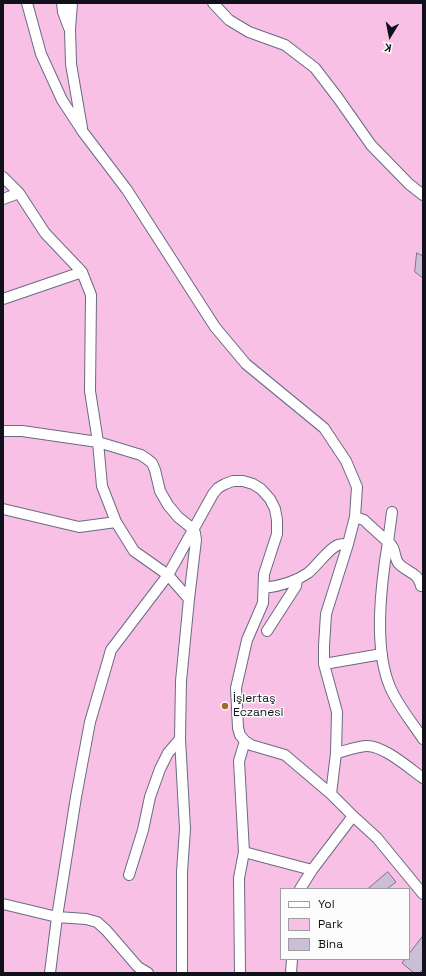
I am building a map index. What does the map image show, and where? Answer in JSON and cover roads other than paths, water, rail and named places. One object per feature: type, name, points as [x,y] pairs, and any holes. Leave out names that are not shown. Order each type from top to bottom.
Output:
[{"type":"street","points":[[27,3],[41,54],[62,100],[83,132],[127,190],[215,327],[246,364],[324,428],[346,461],[356,487],[355,517],[326,614],[324,664],[337,712],[336,754],[331,794]]},
{"type":"street","points":[[62,3],[63,12],[70,29]]},
{"type":"street","points":[[72,3],[70,29],[71,64],[83,132]]},
{"type":"street","points":[[213,3],[229,20],[249,32],[285,45],[315,68],[371,145],[409,184],[423,194]]},
{"type":"street","points":[[3,177],[19,193],[45,233],[82,272],[91,295],[90,391],[98,442],[102,486],[116,522],[134,551],[168,575],[189,599]]},
{"type":"street","points":[[3,199],[19,193]]},
{"type":"street","points":[[3,299],[82,272]]},
{"type":"street","points":[[3,431],[22,431],[98,442],[142,455],[152,463],[160,491],[168,505],[178,517],[193,529],[195,533],[196,540],[181,681],[180,739],[185,830],[182,872],[182,973]]},
{"type":"street","points":[[50,973],[57,917],[76,796],[90,722],[111,650],[168,575],[213,494],[218,488],[233,481],[243,481],[253,484],[261,490],[270,499],[275,509],[277,520],[277,534],[264,574],[263,603],[247,640],[236,688],[238,728],[240,735],[251,745],[285,755],[331,794],[377,838],[423,894]]},
{"type":"street","points":[[3,509],[79,527],[116,522]]},
{"type":"street","points":[[392,512],[382,580],[380,624],[382,654],[390,687],[423,739]]},
{"type":"street","points":[[355,517],[364,520],[394,548],[395,557],[398,563],[415,574],[421,586]]},
{"type":"street","points":[[264,588],[278,586],[297,579],[314,568],[333,548],[338,545],[348,544]]},
{"type":"street","points":[[267,631],[296,586],[297,579]]},
{"type":"street","points":[[324,664],[382,654]]},
{"type":"street","points":[[129,875],[143,830],[150,797],[160,769],[168,753],[180,739]]},
{"type":"street","points":[[240,973],[239,878],[244,852],[239,762],[245,741]]},
{"type":"street","points":[[336,754],[365,746],[372,746],[386,752],[423,778]]},
{"type":"street","points":[[301,888],[312,870],[353,816]]},
{"type":"street","points":[[244,852],[312,870]]},
{"type":"street","points":[[3,904],[57,917],[86,919],[97,922],[138,966],[148,973]]},
{"type":"street","points":[[291,973],[292,960]]},
{"type":"place","name":"İşlertaş Eczanesi","points":[[225,706]]}]
